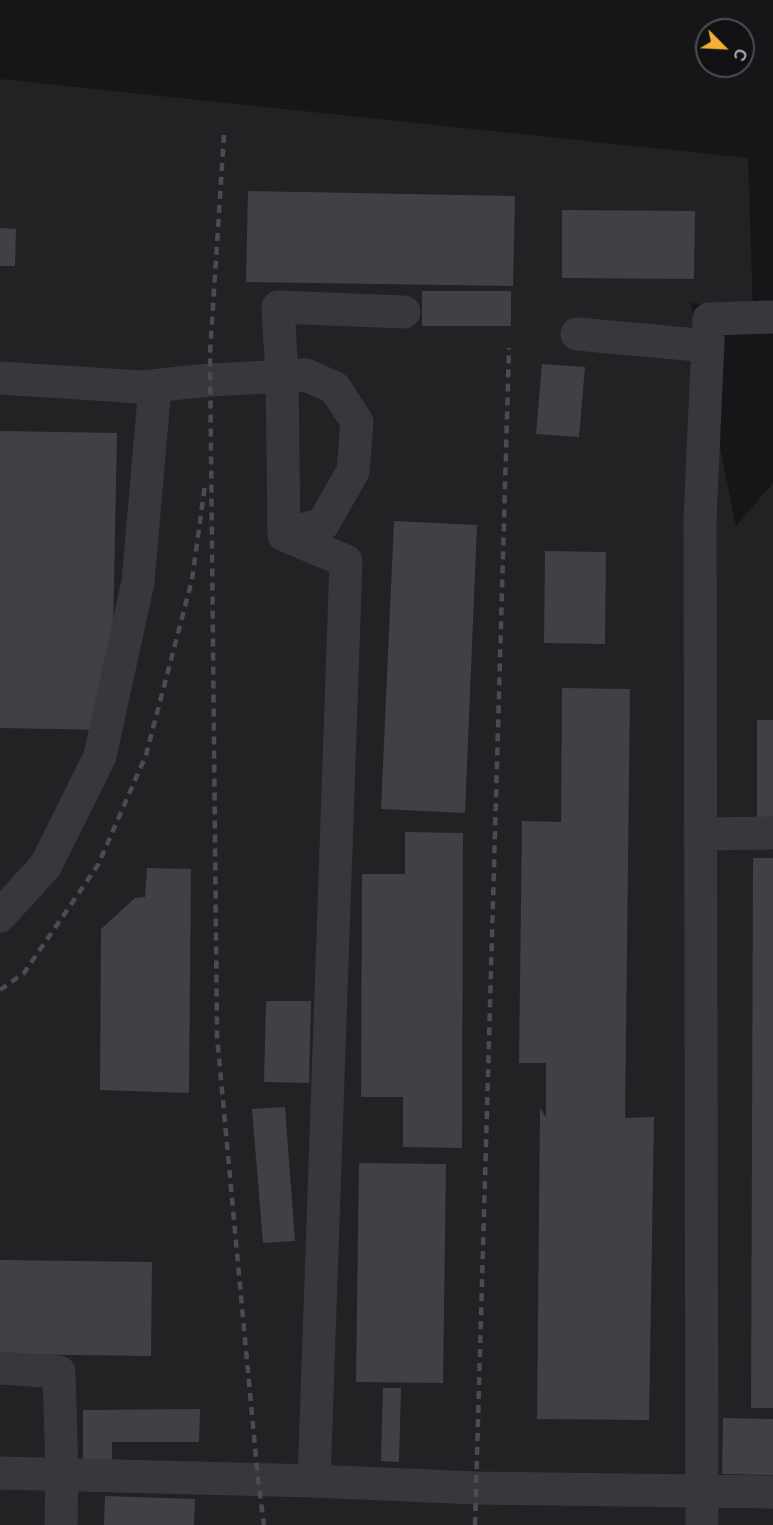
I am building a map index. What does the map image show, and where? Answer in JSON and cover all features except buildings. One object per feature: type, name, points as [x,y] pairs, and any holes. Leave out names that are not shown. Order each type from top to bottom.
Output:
[{"type":"lane","points":[[284,535],[282,376],[278,307],[404,312]]},
{"type":"lane","points":[[702,1525],[700,519],[709,318],[772,317]]},
{"type":"lane","points":[[577,334],[708,346]]},
{"type":"lane","points":[[0,378],[141,387],[306,375],[334,388],[357,422],[353,471],[323,524],[284,535]]},
{"type":"lane","points":[[0,916],[46,865],[100,756],[138,582],[155,386]]},
{"type":"lane","points":[[284,535],[346,561],[314,1481]]},
{"type":"lane","points":[[701,834],[773,833]]},
{"type":"lane","points":[[0,1368],[59,1372],[61,1525]]},
{"type":"lane","points":[[0,1473],[314,1481],[476,1488],[773,1492]]},
{"type":"shaded area","points":[[0,79],[748,158],[753,310],[691,303],[736,526],[773,483],[773,1525],[0,1525]]},
{"type":"railway","points":[[224,135],[210,353],[217,1036],[264,1525]]},
{"type":"railway","points":[[475,1525],[509,348]]},
{"type":"railway","points":[[0,990],[24,973],[98,865],[146,755],[192,580],[205,485]]}]
